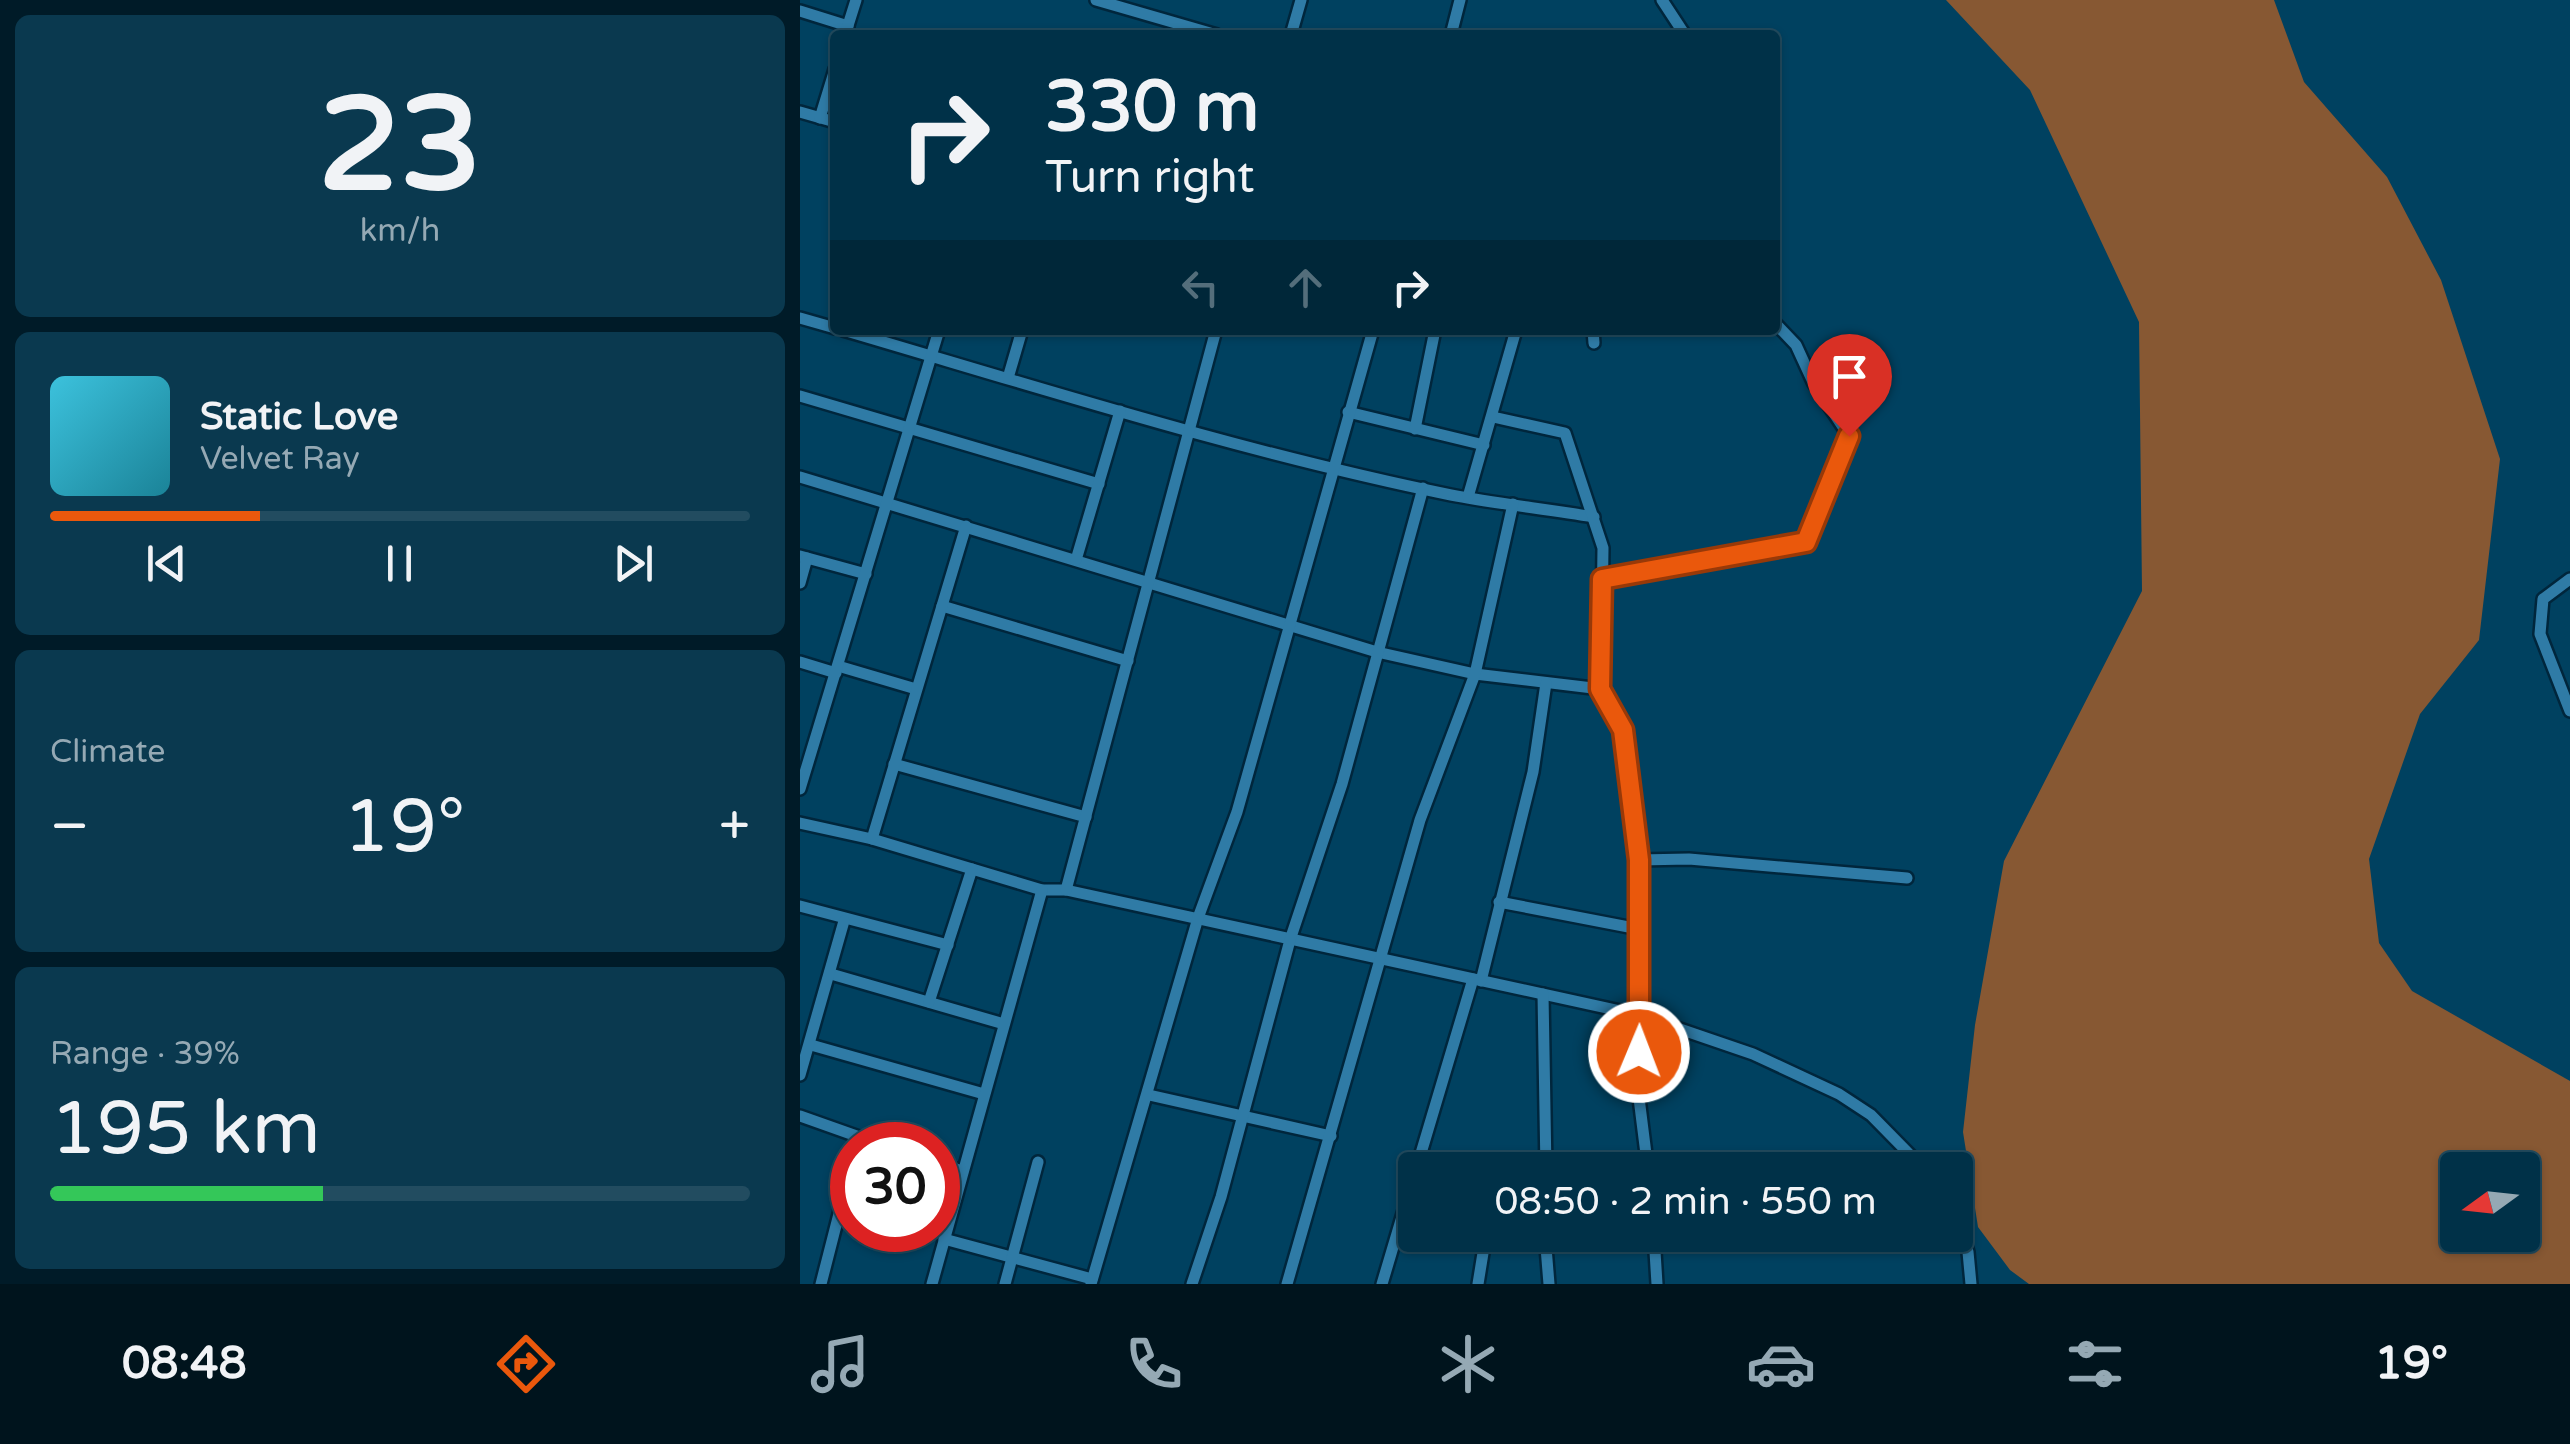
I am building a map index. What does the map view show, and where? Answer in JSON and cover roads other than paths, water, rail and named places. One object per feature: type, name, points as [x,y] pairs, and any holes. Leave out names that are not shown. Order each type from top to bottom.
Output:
[{"type":"street","points":[[800,11],[847,30],[856,0]]},
{"type":"street","points":[[1096,0],[1191,30]]},
{"type":"street","points":[[1292,30],[1301,0]]},
{"type":"street","points":[[1455,30],[1460,0]]},
{"type":"street","points":[[1662,0],[1682,30]]},
{"type":"street","points":[[820,118],[830,85]]},
{"type":"street","points":[[800,112],[830,121]]},
{"type":"street","points":[[800,318],[830,327]]},
{"type":"street","points":[[1602,579],[1798,545],[1811,536],[1849,436],[1814,382],[1796,344],[1780,329]]},
{"type":"street","points":[[861,335],[1189,432],[1468,498],[1594,517]]},
{"type":"street","points":[[800,789],[937,335]]},
{"type":"street","points":[[1008,378],[1021,335]]},
{"type":"street","points":[[1066,890],[1215,335]]},
{"type":"street","points":[[960,1243],[1091,1282],[1198,918],[1236,812],[1371,335]]},
{"type":"street","points":[[1415,429],[1434,335]]},
{"type":"street","points":[[1468,498],[1515,335]]},
{"type":"street","points":[[800,396],[1099,484]]},
{"type":"street","points":[[1076,560],[1120,411]]},
{"type":"street","points":[[1348,412],[1484,446]]},
{"type":"street","points":[[1494,417],[1565,433],[1603,548],[1600,689],[1623,730],[1639,860],[1638,1090],[1646,1152]]},
{"type":"street","points":[[800,477],[1377,652],[1475,674],[1600,689]]},
{"type":"street","points":[[1192,1284],[1243,1116],[1290,940],[1342,784],[1423,488]]},
{"type":"street","points":[[1287,1284],[1420,820],[1475,674],[1513,504]]},
{"type":"street","points":[[872,839],[966,526]]},
{"type":"street","points":[[800,583],[804,557],[866,574]]},
{"type":"street","points":[[2570,579],[2543,599],[2540,634],[2570,711]]},
{"type":"street","points":[[942,606],[1128,662]]},
{"type":"street","points":[[800,662],[916,690]]},
{"type":"street","points":[[1421,1152],[1500,902],[1536,759],[1546,683]]},
{"type":"street","points":[[894,764],[1086,817]]},
{"type":"street","points":[[800,822],[872,839],[1042,890],[1066,890],[1639,1015],[1753,1054],[1840,1094],[1871,1116],[1907,1152]]},
{"type":"street","points":[[1639,860],[1689,859],[1906,878]]},
{"type":"street","points":[[929,1002],[972,869]]},
{"type":"street","points":[[960,1179],[1042,890]]},
{"type":"street","points":[[1500,902],[1639,929]]},
{"type":"street","points":[[800,906],[844,921],[948,945]]},
{"type":"street","points":[[800,1074],[802,1057],[811,1045],[832,974],[844,921]]},
{"type":"street","points":[[832,974],[1004,1024]]},
{"type":"street","points":[[1543,994],[1546,1152]]},
{"type":"street","points":[[811,1045],[984,1094]]},
{"type":"street","points":[[1149,1095],[1331,1136]]},
{"type":"street","points":[[800,1116],[830,1129]]},
{"type":"street","points":[[1005,1284],[1038,1162]]},
{"type":"street","points":[[1382,1284],[1398,1229]]},
{"type":"street","points":[[820,1284],[830,1246]]},
{"type":"street","points":[[932,1284],[941,1252]]},
{"type":"street","points":[[1546,1252],[1548,1284]]},
{"type":"street","points":[[1655,1252],[1656,1284]]},
{"type":"street","points":[[1968,1252],[1971,1284]]},
{"type":"street","points":[[1478,1284],[1483,1253]]}]
